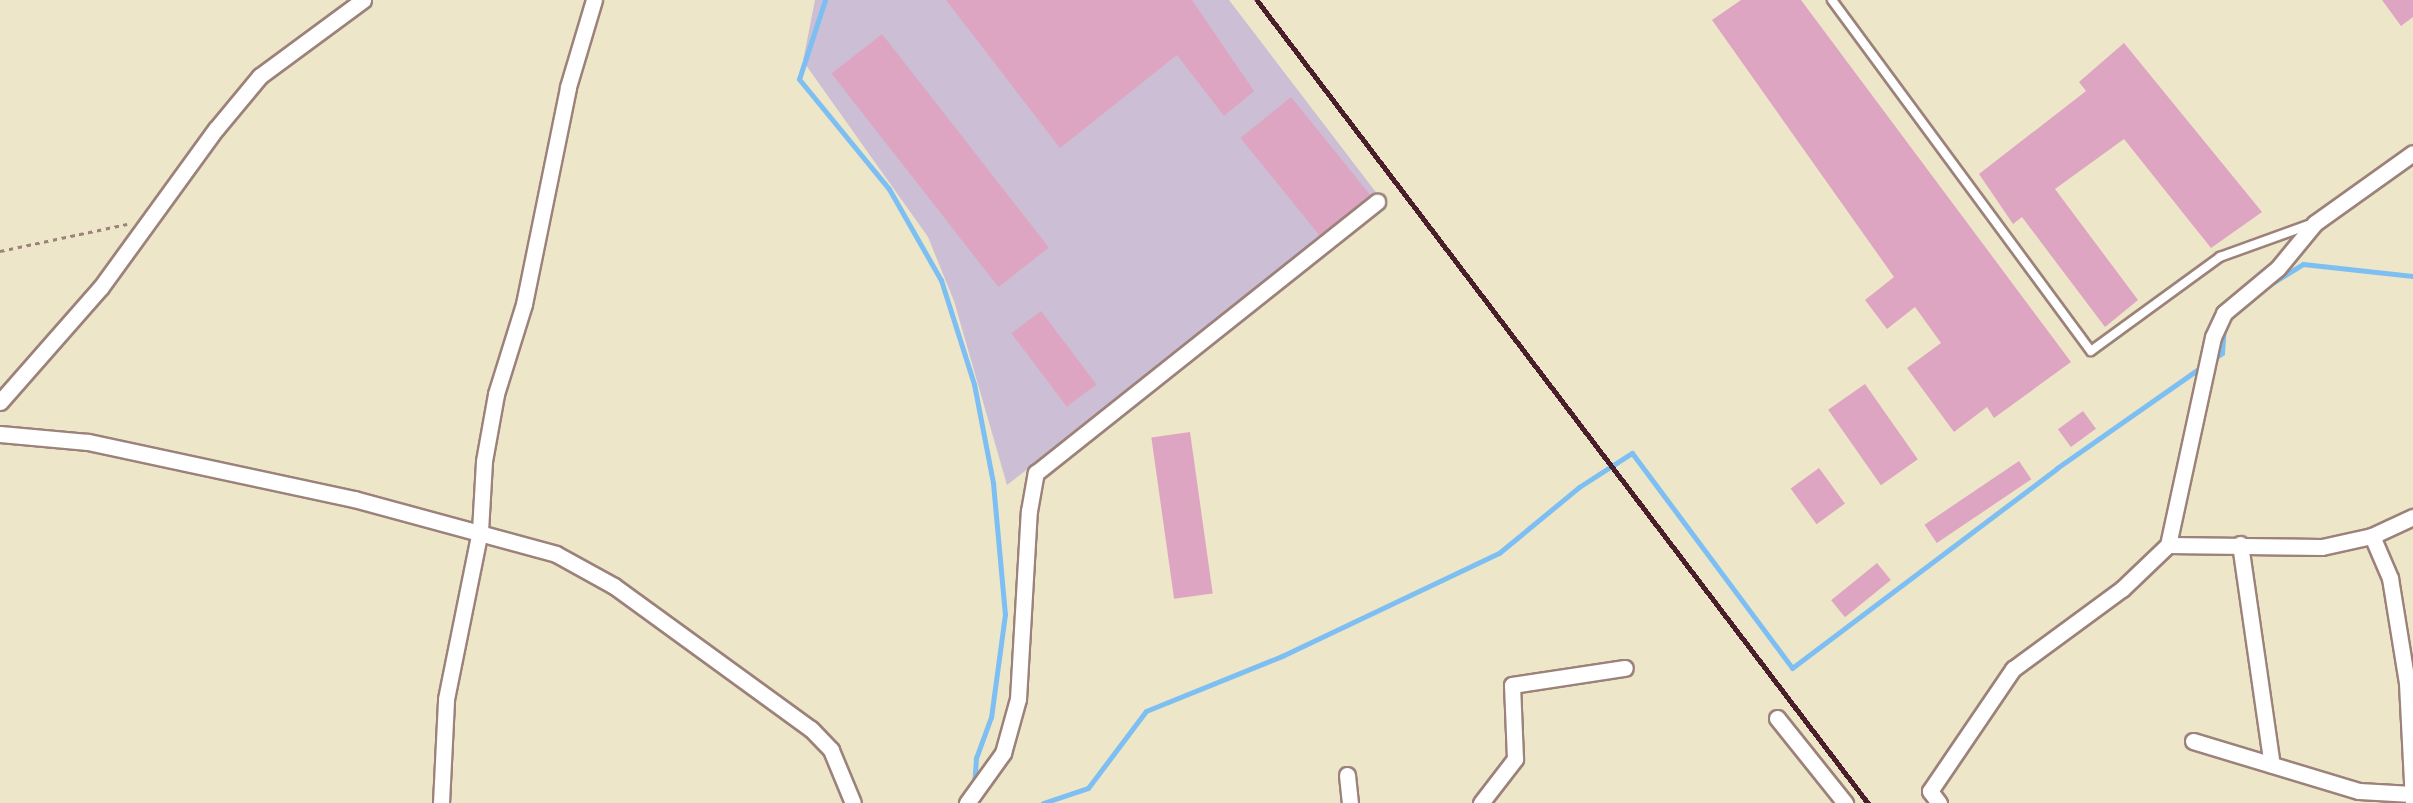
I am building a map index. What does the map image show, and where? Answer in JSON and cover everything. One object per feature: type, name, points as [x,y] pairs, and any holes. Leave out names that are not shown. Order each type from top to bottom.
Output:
[{"type":"street","points":[[0,402],[101,287],[216,129],[260,76],[363,0]]},
{"type":"street","points":[[441,803],[446,699],[480,531],[484,461],[496,394],[524,304],[568,87],[594,0]]},
{"type":"street","points":[[1939,803],[1930,791],[2013,669],[2122,589],[2168,545],[2213,337],[2227,310],[2278,268],[2316,223],[2413,153]]},
{"type":"street","points":[[967,803],[1003,753],[1018,699],[1029,511],[1036,473],[1377,202]]},
{"type":"street","points":[[0,434],[88,442],[480,531],[556,554],[614,586],[774,700],[831,750],[852,803]]},
{"type":"street","points":[[2168,545],[2240,544],[2322,547],[2372,536],[2413,517]]},
{"type":"street","points":[[2193,741],[2359,791],[2412,799],[2408,683],[2390,578],[2372,536]]},
{"type":"street","points":[[2240,544],[2272,765]]},
{"type":"street","points":[[1481,803],[1515,759],[1512,685],[1625,668]]},
{"type":"street","points":[[1777,718],[1845,803]]},
{"type":"street","points":[[1347,776],[1350,803]]},
{"type":"lane","points":[[1832,0],[2091,351],[2220,257],[2275,234],[2316,223]]},
{"type":"path","points":[[0,251],[153,218]]},
{"type":"shaded area","points":[[815,0],[1229,0],[1378,195],[1007,485],[954,301],[928,237],[803,61]]},
{"type":"building","points":[[946,0],[1192,0],[1254,91],[1224,116],[1177,55],[1060,148]]},
{"type":"building","points":[[1741,0],[1801,0],[2071,362],[1994,418],[1987,407],[1954,432],[1907,368],[1941,343],[1915,307],[1887,329],[1865,300],[1894,277],[1712,20]]},
{"type":"building","points":[[2382,0],[2413,0],[2413,17],[2401,26]]},
{"type":"building","points":[[882,34],[1049,248],[998,287],[832,73]]},
{"type":"building","points":[[2124,43],[2262,212],[2211,248],[2124,139],[2055,189],[2138,300],[2105,327],[2022,217],[2013,224],[1979,174],[2086,91],[2079,82]]},
{"type":"building","points":[[1291,97],[1370,195],[1320,236],[1240,138]]},
{"type":"building","points":[[1041,311],[1096,384],[1067,407],[1011,333]]},
{"type":"building","points":[[1865,384],[1918,459],[1881,485],[1828,410]]},
{"type":"building","points":[[2083,411],[2096,429],[2071,447],[2058,429]]},
{"type":"building","points":[[1190,432],[1213,593],[1174,599],[1151,437]]},
{"type":"building","points":[[2019,461],[2031,479],[1937,543],[1924,525]]},
{"type":"building","points":[[1819,468],[1845,504],[1817,524],[1791,489]]},
{"type":"building","points":[[1877,563],[1891,580],[1845,617],[1831,600]]},
{"type":"waterway","points":[[825,0],[799,79],[889,189],[941,280],[974,384],[993,483],[1005,614],[991,717],[976,758],[974,786]]},
{"type":"waterway","points":[[2264,288],[2303,264],[2413,276]]},
{"type":"waterway","points":[[2212,360],[2222,353],[2224,327]]},
{"type":"waterway","points":[[1043,803],[1088,788],[1146,711],[1282,656],[1499,553],[1579,487],[1632,453],[1792,668],[2057,468],[2204,365]]},
{"type":"railway","points":[[1257,0],[1868,803]]}]
